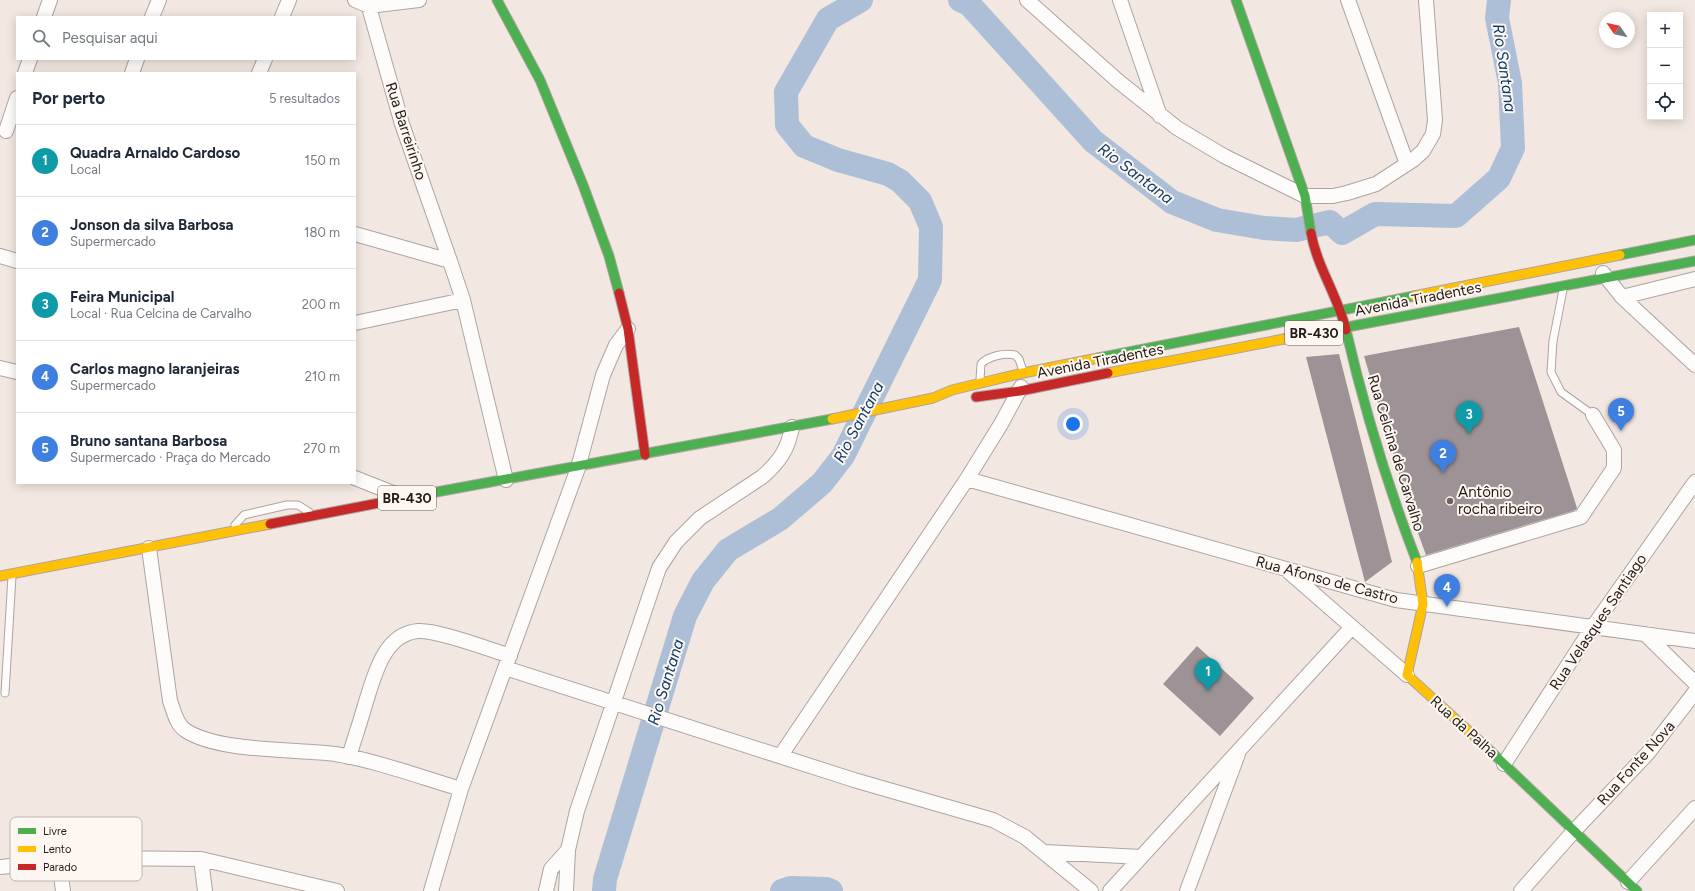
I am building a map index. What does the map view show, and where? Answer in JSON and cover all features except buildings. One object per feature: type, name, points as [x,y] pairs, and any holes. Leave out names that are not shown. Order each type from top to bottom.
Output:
[{"type":"main road","points":[[496,0],[540,80],[580,178],[609,256],[628,329],[645,455]]},
{"type":"main road","name":"Rua Celcina de Carvalho","points":[[1236,0],[1305,196],[1313,243],[1320,265],[1336,296],[1341,311],[1344,327],[1401,521],[1418,566],[1423,604],[1407,675]]},
{"type":"main road","name":"BR-430","points":[[0,576],[404,498],[578,468],[792,427],[814,421],[933,398],[946,392],[1024,373],[1695,240]]},
{"type":"main road","name":"Avenida Tiradentes","points":[[933,398],[961,398],[1020,391],[1344,327],[1695,261]]},
{"type":"main road","name":"Rua da Palha","points":[[1407,675],[1504,764],[1632,887]]},
{"type":"street","points":[[44,16],[50,0]]},
{"type":"street","points":[[152,16],[159,0]]},
{"type":"street","points":[[282,16],[289,0]]},
{"type":"street","points":[[355,0],[368,3],[419,0]]},
{"type":"street","points":[[1027,0],[1160,116],[1196,140],[1305,196],[1333,196],[1376,184],[1407,164],[1427,146],[1432,134],[1435,120],[1426,0]]},
{"type":"street","points":[[1120,0],[1160,116]]},
{"type":"street","points":[[1348,0],[1407,164]]},
{"type":"street","name":"Rua Barreirinho","points":[[368,3],[402,124],[463,300],[506,480]]},
{"type":"street","points":[[25,72],[30,60]]},
{"type":"street","points":[[132,72],[137,60]]},
{"type":"street","points":[[259,72],[264,60]]},
{"type":"street","points":[[8,132],[16,102]]},
{"type":"street","points":[[356,234],[450,261]]},
{"type":"street","points":[[0,256],[16,261]]},
{"type":"street","points":[[1595,259],[1606,278],[1622,296],[1695,365]]},
{"type":"street","points":[[1622,296],[1695,279]]},
{"type":"street","points":[[356,323],[463,300]]},
{"type":"street","points":[[431,891],[461,789],[578,468],[603,375],[616,345],[628,329]]},
{"type":"street","points":[[781,755],[967,479],[1020,391],[1024,373]]},
{"type":"street","points":[[1418,566],[1581,517],[1614,468],[1614,450],[1593,415]]},
{"type":"street","points":[[566,891],[568,850],[577,811],[659,568],[676,542],[700,518],[762,477],[771,469],[782,456],[790,442],[792,427]]},
{"type":"street","points":[[356,478],[404,498]]},
{"type":"street","name":"Rua Afonso de Castro","points":[[967,479],[1390,598],[1592,628],[1695,641]]},
{"type":"street","name":"Rua Velasques Santiago","points":[[1504,764],[1592,628],[1695,482]]},
{"type":"street","points":[[149,548],[170,701],[177,720],[184,730],[197,736],[232,745],[335,754],[391,768],[461,789]]},
{"type":"street","name":"Rua da Palha","points":[[1286,569],[1407,675]]},
{"type":"street","points":[[1110,891],[1352,627]]},
{"type":"street","points":[[348,758],[377,666],[386,651],[397,640],[408,633],[420,631],[438,634],[613,704],[781,755],[854,780],[993,820],[1011,828],[1045,852],[1091,891]]},
{"type":"street","points":[[1645,634],[1695,683]]},
{"type":"street","name":"Rua Fonte Nova","points":[[1521,891],[1574,831],[1648,753],[1695,692]]},
{"type":"street","points":[[1187,891],[1241,747]]},
{"type":"street","points":[[1632,887],[1695,808]]},
{"type":"street","points":[[546,891],[551,869],[568,850]]},
{"type":"street","points":[[1045,852],[1141,857]]},
{"type":"street","points":[[142,857],[201,858],[337,891]]},
{"type":"street","points":[[201,858],[205,891]]},
{"type":"street","points":[[0,867],[10,866]]},
{"type":"street","points":[[62,881],[63,891]]},
{"type":"lane","points":[[1563,286],[1553,341],[1551,372],[1561,392],[1593,415]]},
{"type":"lane","points":[[982,396],[979,372],[981,364],[990,358],[1004,355],[1015,355],[1019,359],[1024,373]]},
{"type":"lane","points":[[231,532],[236,523],[244,515],[255,511],[298,505],[314,516]]},
{"type":"lane","points":[[5,693],[12,574]]},
{"type":"waterway","name":"Rio Santana","points":[[604,891],[605,879],[685,616],[703,581],[728,550],[780,519],[822,483],[843,456],[930,280],[931,227],[920,201],[900,181],[888,174],[838,160],[804,146],[787,125],[786,92],[828,19],[861,0]]},
{"type":"waterway","name":"Rio Santana","points":[[960,0],[969,4],[1093,141],[1172,202],[1217,220],[1264,228],[1296,230],[1330,222],[1342,233],[1375,214],[1456,216],[1499,178],[1513,148],[1510,83],[1497,18],[1499,0]]},
{"type":"waterway","name":"Rio Santana","points":[[782,891],[791,888],[826,889],[831,891]]},
{"type":"traffic: fast","points":[[497,0],[540,80],[583,185],[609,256],[619,293]]},
{"type":"traffic: fast","points":[[1236,0],[1305,196],[1311,233]]},
{"type":"traffic: fast","points":[[1620,255],[1695,240]]},
{"type":"traffic: fast","points":[[1284,339],[1695,261]]},
{"type":"traffic: fast","points":[[1098,358],[1414,296]]},
{"type":"traffic: fast","points":[[1346,330],[1377,447],[1417,562]]},
{"type":"traffic: fast","points":[[431,493],[832,419]]},
{"type":"traffic: fast","points":[[1483,744],[1637,891]]},
{"type":"traffic: slow","points":[[1414,296],[1620,255]]},
{"type":"traffic: slow","points":[[1108,373],[1284,339]]},
{"type":"traffic: slow","points":[[832,419],[933,398],[952,390],[1023,373],[1098,358]]},
{"type":"traffic: slow","points":[[0,576],[270,524]]},
{"type":"traffic: slow","points":[[1417,562],[1423,604],[1407,675],[1483,744]]},
{"type":"traffic: jam","points":[[1311,233],[1318,258],[1338,305],[1346,330]]},
{"type":"traffic: jam","points":[[619,293],[628,329],[645,455]]},
{"type":"traffic: jam","points":[[976,397],[1020,391],[1108,373]]},
{"type":"traffic: jam","points":[[270,524],[431,493]]},
{"type":"place","name":"Bruno santana Barbosa","points":[[1621,431]]},
{"type":"place","name":"Feira Municipal","points":[[1469,434]]},
{"type":"place","name":"Jonson da silva Barbosa","points":[[1443,473]]},
{"type":"place","name":"Antônio rocha ribeiro","points":[[1450,501]]},
{"type":"place","name":"Carlos magno laranjeiras","points":[[1447,607]]},
{"type":"place","name":"Quadra Arnaldo Cardoso","points":[[1208,691]]}]
